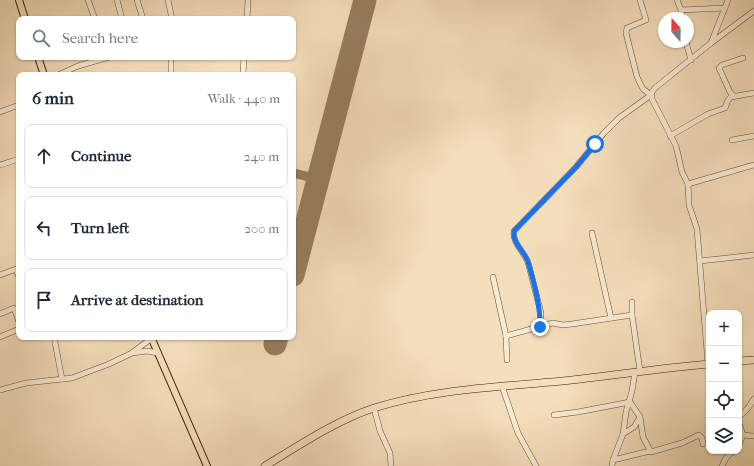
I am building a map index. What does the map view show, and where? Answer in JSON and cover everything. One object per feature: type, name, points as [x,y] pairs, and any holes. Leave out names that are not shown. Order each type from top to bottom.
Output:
[{"type":"highway","points":[[742,361],[754,360]]},
{"type":"highway","points":[[265,466],[341,422],[374,408],[421,396],[706,364]]},
{"type":"main road","points":[[19,0],[24,16]]},
{"type":"main road","points":[[39,60],[43,72]]},
{"type":"main road","points":[[153,340],[207,466]]},
{"type":"street","points":[[88,0],[94,16]]},
{"type":"street","points":[[117,0],[121,16]]},
{"type":"street","points":[[137,0],[142,16]]},
{"type":"street","points":[[168,0],[171,16]]},
{"type":"street","points":[[247,16],[248,0]]},
{"type":"street","points":[[640,0],[646,20],[627,28],[626,33],[637,78],[643,89],[651,95],[655,106],[676,146],[682,172],[688,184],[689,205],[697,229],[707,346]]},
{"type":"street","points":[[677,0],[681,10],[725,8]]},
{"type":"street","points":[[711,43],[728,0]]},
{"type":"street","points":[[540,327],[541,313],[528,262],[515,240],[514,231],[576,167],[604,132],[651,95],[655,88],[754,11]]},
{"type":"street","points":[[688,48],[691,60]]},
{"type":"street","points":[[734,96],[730,92],[719,68],[722,65],[743,58]]},
{"type":"street","points":[[63,72],[68,69],[99,60]]},
{"type":"street","points":[[171,60],[171,72]]},
{"type":"street","points":[[243,72],[244,60]]},
{"type":"street","points":[[670,136],[708,114],[725,108],[728,100],[734,96],[754,93]]},
{"type":"street","points":[[0,112],[16,106]]},
{"type":"street","points":[[732,140],[754,136]]},
{"type":"street","points":[[0,165],[16,160]]},
{"type":"street","points":[[688,184],[754,166]]},
{"type":"street","points":[[592,233],[611,318]]},
{"type":"street","points":[[700,261],[754,254]]},
{"type":"street","points":[[0,276],[16,269]]},
{"type":"street","points":[[493,277],[506,336],[507,360]]},
{"type":"street","points":[[612,466],[622,434],[626,412],[630,402],[637,372],[632,302]]},
{"type":"street","points":[[0,314],[16,306]]},
{"type":"street","points":[[506,336],[552,323],[563,325],[632,315]]},
{"type":"street","points":[[0,336],[16,330]]},
{"type":"street","points":[[55,340],[62,379]]},
{"type":"street","points":[[0,390],[26,383],[62,379],[91,371],[132,353],[148,340]]},
{"type":"street","points":[[132,353],[147,351],[158,353]]},
{"type":"street","points":[[502,386],[518,433],[536,466]]},
{"type":"street","points":[[742,415],[754,399]]},
{"type":"street","points":[[554,415],[630,402]]},
{"type":"street","points":[[630,402],[640,417],[642,433],[650,451]]},
{"type":"street","points":[[374,408],[380,431],[390,453],[391,466]]},
{"type":"street","points":[[622,434],[634,427],[640,417]]},
{"type":"street","points":[[742,432],[743,435],[754,436]]},
{"type":"street","points":[[613,460],[650,451],[656,451],[682,443],[698,435],[702,438],[703,444]]},
{"type":"street","points":[[722,466],[726,458],[731,454]]},
{"type":"taxiway","points":[[296,174],[318,179]]},
{"type":"runway","points":[[296,264],[365,0]]},
{"type":"runway","points":[[275,344],[276,340]]},
{"type":"route","points":[[540,327],[541,313],[528,262],[526,256],[515,240],[514,231],[576,167],[595,144]]}]
